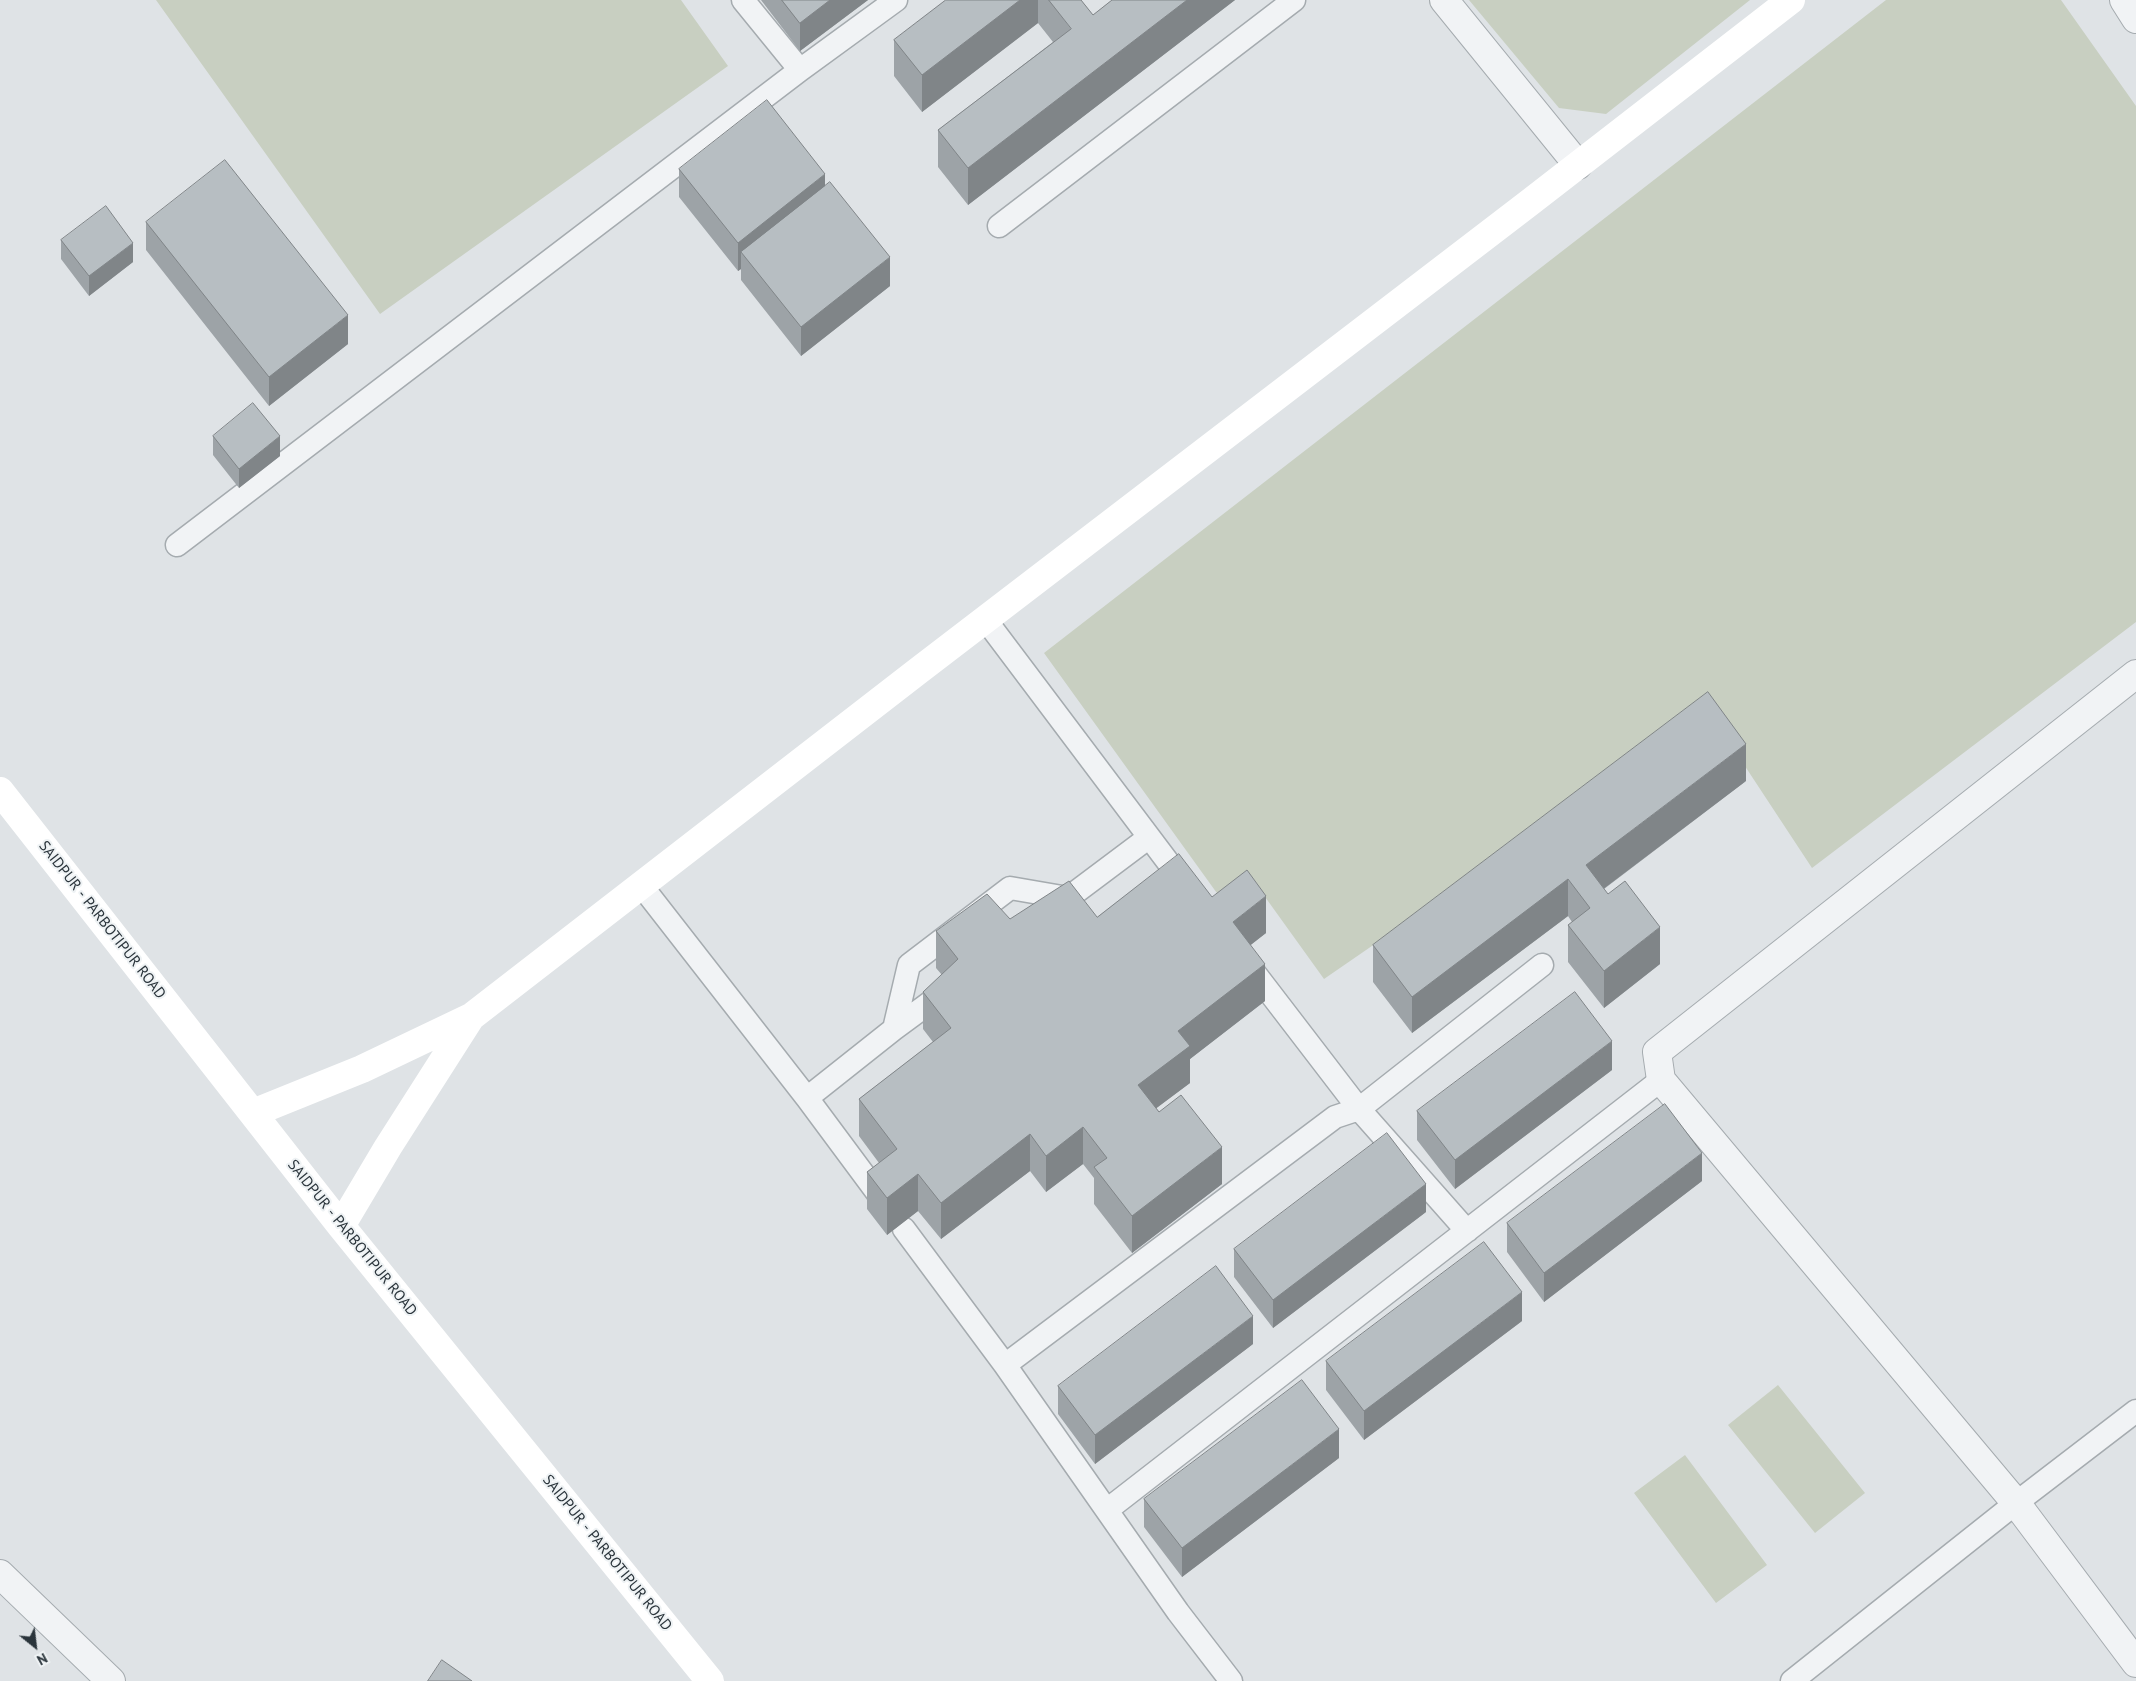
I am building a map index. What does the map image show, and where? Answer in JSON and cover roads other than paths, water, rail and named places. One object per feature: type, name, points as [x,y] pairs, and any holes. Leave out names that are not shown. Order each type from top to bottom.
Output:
[{"type":"street","points":[[1444,0],[1578,165]]},
{"type":"street","points":[[253,1113],[362,1069],[471,1017],[1791,0]]},
{"type":"street","points":[[2136,674],[1657,1052],[1661,1080],[2016,1503],[2136,1663]]},
{"type":"street","name":"SAIDPUR - PARBOTIPUR ROAD","points":[[0,791],[341,1226],[710,1681]]},
{"type":"street","points":[[341,1226],[388,1147],[471,1017]]},
{"type":"street","points":[[0,1574],[111,1681]]},
{"type":"lane","points":[[743,0],[800,70]]},
{"type":"lane","points":[[177,545],[800,70],[896,0]]},
{"type":"lane","points":[[998,226],[1294,0]]},
{"type":"lane","points":[[986,619],[1148,838],[1200,904]]},
{"type":"lane","points":[[1044,916],[1148,838]]},
{"type":"lane","points":[[641,885],[807,1098],[879,1195]]},
{"type":"lane","points":[[894,1029],[909,965],[1010,888],[1068,898]]},
{"type":"lane","points":[[1244,959],[1359,1109],[1467,1231]]},
{"type":"lane","points":[[1005,1365],[1335,1117],[1359,1109],[1542,965]]},
{"type":"lane","points":[[807,1098],[947,990]]},
{"type":"lane","points":[[1107,1510],[1661,1080]]},
{"type":"lane","points":[[904,1229],[1005,1365],[1178,1612],[1231,1681]]},
{"type":"lane","points":[[1792,1681],[2016,1503],[2136,1411]]}]
